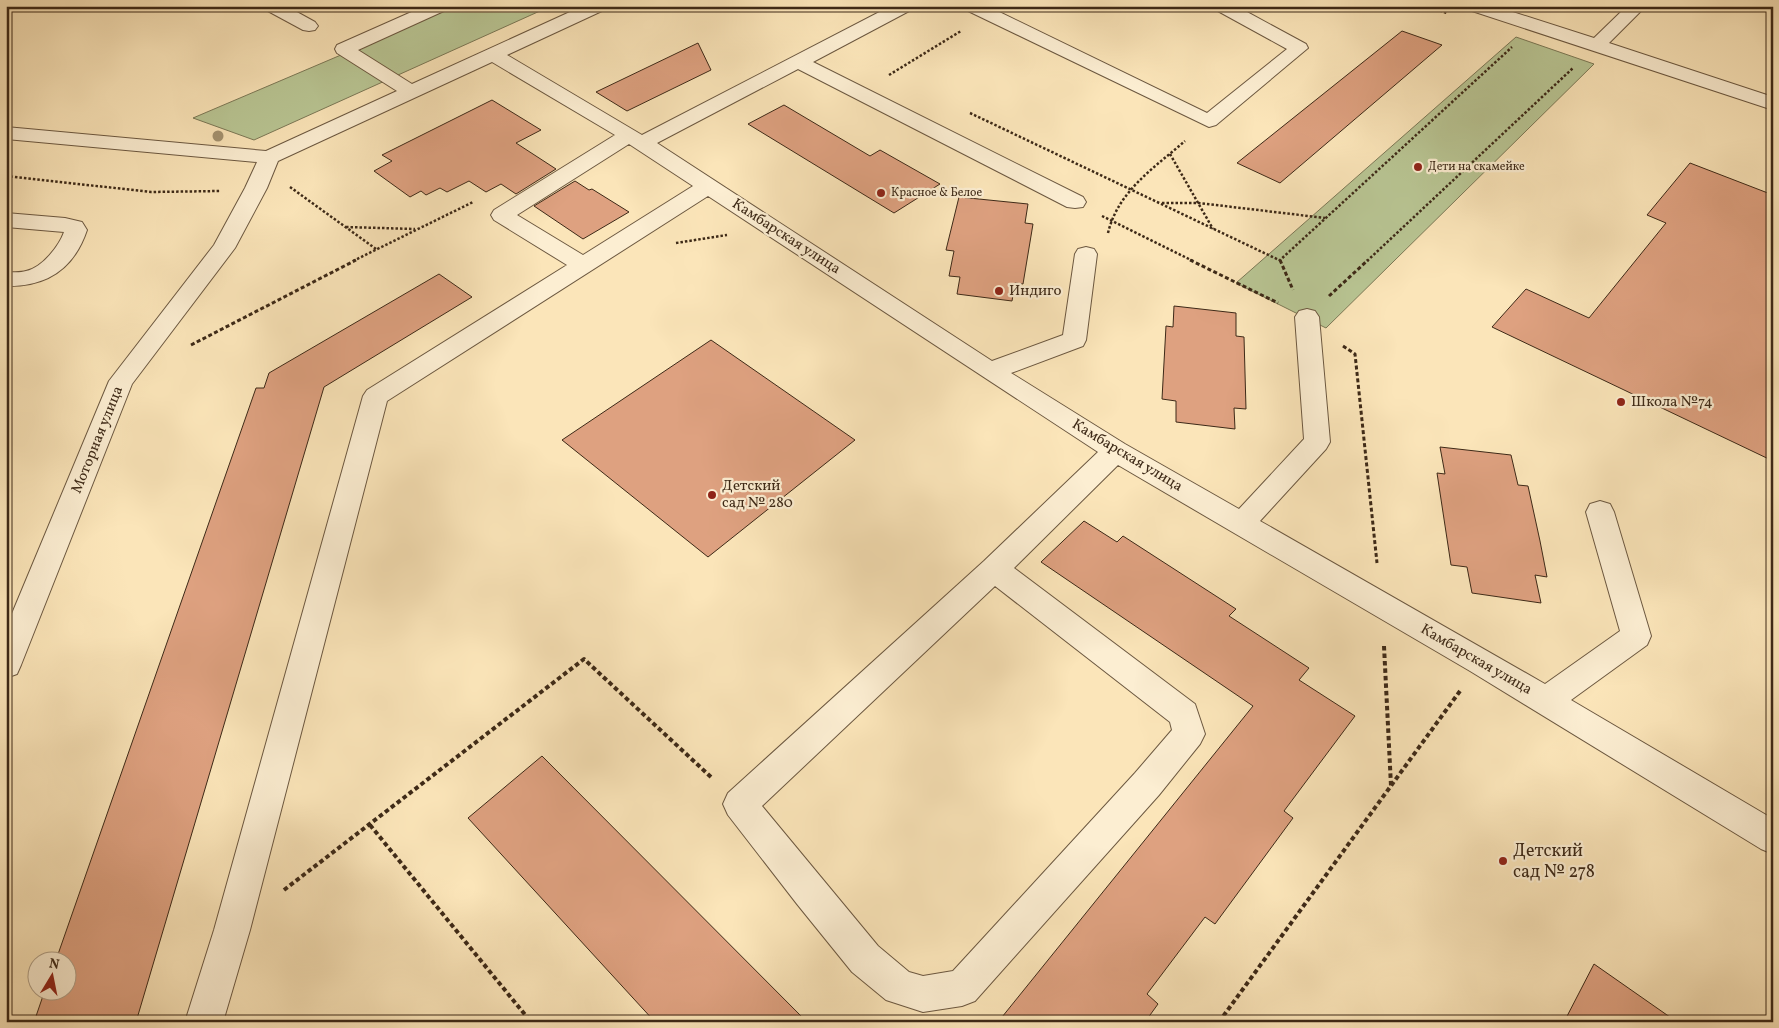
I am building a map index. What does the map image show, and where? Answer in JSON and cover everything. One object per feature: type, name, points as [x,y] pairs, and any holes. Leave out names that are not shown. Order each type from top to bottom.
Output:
[{"type":"street","points":[[272,6],[309,26]]},
{"type":"street","points":[[410,92],[344,49],[440,6]]},
{"type":"street","points":[[6,133],[269,157],[598,6]]},
{"type":"street","points":[[583,265],[502,215],[636,139],[800,62],[905,6]]},
{"type":"street","points":[[972,6],[1209,121],[1299,48],[1222,6]]},
{"type":"street","points":[[1475,6],[1773,104]]},
{"type":"street","points":[[1597,45],[1637,6]]},
{"type":"street","name":"Камбарская улица","points":[[492,54],[636,139],[990,371],[1116,451],[1481,662],[1773,838]]},
{"type":"street","points":[[800,62],[1074,202]]},
{"type":"street","name":"Моторная улица","points":[[6,665],[121,381],[224,248],[256,188],[269,157]]},
{"type":"street","points":[[204,1022],[232,930],[376,396],[708,186]]},
{"type":"street","points":[[6,220],[74,226],[76,230],[64,250],[43,272],[24,279],[6,279]]},
{"type":"street","points":[[990,371],[1074,340],[1086,254]]},
{"type":"street","points":[[1242,523],[1317,442],[1307,317]]},
{"type":"street","points":[[994,569],[1184,714],[1189,734],[1147,784],[962,988],[923,994],[899,987],[865,959],[809,892],[740,804],[994,569],[1116,451]]},
{"type":"street","points":[[1546,701],[1636,636],[1600,512]]},
{"type":"path","points":[[898,79],[889,75],[988,14]]},
{"type":"path","points":[[1279,260],[1536,25]]},
{"type":"path","points":[[1307,317],[1597,45]]},
{"type":"path","points":[[969,113],[1279,260],[1307,317]]},
{"type":"path","points":[[1086,254],[1102,256],[1111,220],[1129,189],[1209,121]]},
{"type":"path","points":[[1170,154],[1214,229]]},
{"type":"path","points":[[6,176],[151,192],[204,192],[288,186],[376,249]]},
{"type":"path","points":[[183,349],[376,249],[474,201],[502,215]]},
{"type":"path","points":[[1074,202],[1307,317],[1354,354],[1382,604],[1391,786]]},
{"type":"path","points":[[1159,202],[1199,203],[1325,218]]},
{"type":"path","points":[[346,227],[418,229]]},
{"type":"path","points":[[675,244],[772,228]]},
{"type":"path","points":[[278,895],[584,659],[740,804]]},
{"type":"path","points":[[1219,1022],[1481,662]]},
{"type":"path","points":[[370,825],[531,1022]]},
{"type":"green space","points":[[456,6],[551,6],[254,140],[193,118]]},
{"type":"green space","points":[[1516,37],[1594,64],[1326,328],[1236,283]]},
{"type":"building","points":[[1402,31],[1442,45],[1280,183],[1237,163]]},
{"type":"building","points":[[698,43],[711,70],[627,111],[596,92]]},
{"type":"building","points":[[492,100],[541,130],[516,143],[556,169],[516,194],[501,184],[486,192],[469,181],[447,192],[440,188],[426,195],[421,191],[410,197],[374,171],[392,161],[382,155]]},
{"type":"building","points":[[784,105],[870,156],[880,150],[940,184],[894,213],[748,124]]},
{"type":"building","points":[[1690,163],[1773,195],[1773,461],[1492,327],[1526,289],[1589,318],[1666,223],[1647,215]]},
{"type":"building","points":[[575,181],[589,190],[592,189],[629,212],[583,239],[534,206]]},
{"type":"building","points":[[959,197],[1028,204],[1025,223],[1033,224],[1023,284],[1015,283],[1012,301],[957,294],[960,277],[949,276],[954,251],[946,250]]},
{"type":"building","points":[[439,274],[472,297],[324,387],[136,1022],[34,1022],[42,1000],[78,1000],[78,950],[59,950],[256,388],[264,388],[269,373]]},
{"type":"building","points":[[1174,306],[1236,313],[1236,336],[1244,337],[1246,409],[1234,408],[1235,429],[1176,422],[1176,401],[1162,399],[1166,326],[1173,327]]},
{"type":"building","points":[[711,340],[855,440],[708,557],[562,440]]},
{"type":"building","points":[[1440,447],[1511,455],[1518,485],[1528,486],[1540,541],[1547,577],[1535,575],[1541,603],[1472,593],[1467,567],[1451,565],[1437,473],[1445,474]]},
{"type":"building","points":[[1084,521],[1117,542],[1123,536],[1236,609],[1229,616],[1309,668],[1299,680],[1355,716],[1284,811],[1293,818],[1215,924],[1205,917],[1147,994],[1158,1004],[1145,1022],[998,1022],[1253,706],[1041,562]]},
{"type":"building","points":[[542,756],[807,1022],[655,1022],[468,818]]},
{"type":"building","points":[[1594,964],[1677,1022],[1564,1022]]},
{"type":"place","name":"Дети на скамейке","points":[[1418,167]]},
{"type":"place","name":"Красное & Белое","points":[[881,193]]},
{"type":"place","name":"Индиго","points":[[999,291]]},
{"type":"place","name":"Школа №74","points":[[1621,402]]},
{"type":"place","name":"Детский сад № 280","points":[[712,495]]},
{"type":"place","name":"Детский сад № 278","points":[[1503,861]]}]
